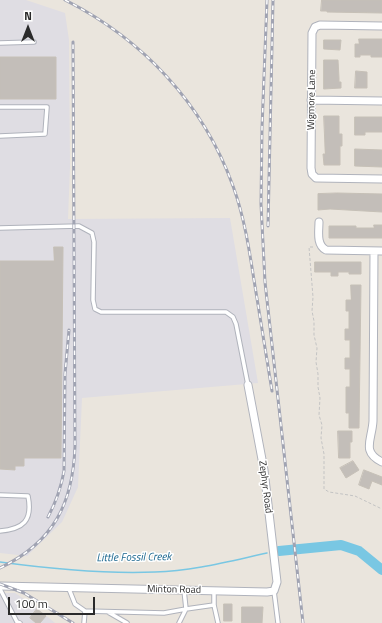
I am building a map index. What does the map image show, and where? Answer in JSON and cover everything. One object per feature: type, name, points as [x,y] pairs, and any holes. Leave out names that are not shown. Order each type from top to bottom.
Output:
[{"type":"street","name":"Wigmore Lane","points":[[382,26],[320,25],[315,28],[312,33],[311,100],[312,174],[316,178],[382,179]]},
{"type":"street","points":[[311,100],[382,101]]},
{"type":"street","points":[[319,222],[320,245],[326,250],[382,251]]},
{"type":"street","points":[[374,251],[374,388],[373,422],[369,448],[370,453],[382,462]]},
{"type":"street","name":"Zephyr Road","points":[[248,385],[264,470],[277,582],[275,590]]},
{"type":"street","points":[[374,388],[382,389]]},
{"type":"street","name":"Minton Road","points":[[0,588],[214,590],[267,592],[275,590]]},
{"type":"lane","points":[[0,43],[34,42]]},
{"type":"lane","points":[[0,107],[47,107],[45,134],[0,136]]},
{"type":"lane","points":[[0,228],[79,226],[92,233],[94,242],[93,300],[95,309],[101,312],[226,312],[233,317],[236,324],[248,385]]},
{"type":"lane","points":[[0,495],[28,496],[30,506],[26,521],[18,528],[0,531]]},
{"type":"lane","points":[[0,588],[17,622],[20,623]]},
{"type":"lane","points":[[69,589],[75,604],[85,611],[164,614],[214,605]]},
{"type":"lane","points":[[179,623],[186,609],[184,590]]},
{"type":"lane","points":[[214,590],[214,605],[218,623]]},
{"type":"lane","points":[[275,590],[278,623]]},
{"type":"lane","points":[[84,623],[85,611]]},
{"type":"lane","points":[[107,612],[126,623]]},
{"type":"path","points":[[314,246],[309,247],[313,297],[312,311],[314,335],[317,348],[316,362],[320,398],[319,415],[322,425],[321,438],[324,454],[324,489],[329,492],[355,496],[382,509]]},
{"type":"shaded area","points":[[0,0],[26,0],[65,13],[69,40],[70,167],[68,219],[230,218],[258,383],[82,398],[78,487],[62,522],[27,556],[0,553]]},
{"type":"shaded area","points":[[0,593],[15,593],[36,607],[55,623],[0,623]]},
{"type":"building","points":[[322,0],[382,0],[382,13],[321,11]]},
{"type":"building","points":[[359,39],[382,39],[382,57],[360,55],[360,57],[355,57],[355,44],[359,44]]},
{"type":"building","points":[[324,40],[341,40],[340,50],[324,49]]},
{"type":"building","points":[[0,57],[56,57],[56,99],[0,99]]},
{"type":"building","points":[[324,60],[338,60],[339,82],[341,82],[341,88],[324,89]]},
{"type":"building","points":[[356,71],[367,72],[367,88],[355,88]]},
{"type":"building","points":[[324,116],[339,116],[339,134],[342,134],[342,146],[340,146],[340,165],[324,165]]},
{"type":"building","points":[[355,117],[382,117],[382,132],[365,132],[365,135],[355,135]]},
{"type":"building","points":[[355,149],[382,150],[382,167],[355,166]]},
{"type":"building","points":[[318,194],[382,194],[382,212],[330,209],[318,210]]},
{"type":"building","points":[[374,225],[382,225],[382,238],[329,238],[329,226],[374,228]]},
{"type":"building","points":[[54,247],[63,247],[61,458],[24,458],[24,466],[15,466],[15,470],[0,469],[0,261],[54,261]]},
{"type":"building","points":[[315,262],[361,262],[361,274],[338,272],[338,276],[331,276],[331,272],[315,272]]},
{"type":"building","points":[[351,285],[361,285],[359,428],[349,428],[349,413],[346,413],[346,387],[350,387],[350,369],[345,369],[345,358],[350,358],[350,340],[345,340],[345,329],[349,329],[349,311],[346,311],[346,300],[351,300]]},
{"type":"building","points":[[338,431],[352,431],[350,458],[339,458]]},
{"type":"building","points":[[353,461],[359,470],[346,478],[340,468]]},
{"type":"building","points":[[364,470],[382,477],[382,485],[372,481],[369,489],[359,485]]},
{"type":"building","points":[[224,604],[232,604],[232,621],[224,621]]},
{"type":"building","points":[[242,607],[263,607],[262,623],[242,623]]},
{"type":"building","points":[[37,609],[46,616],[40,623],[36,623],[30,618]]},
{"type":"waterway","name":"Little Fossil Creek","points":[[279,551],[341,545],[359,551],[382,570]]},
{"type":"waterway","name":"Little Fossil Creek","points":[[0,562],[78,570],[155,572],[197,568],[267,553]]},
{"type":"railway","points":[[65,0],[120,34],[144,54],[167,76],[205,127],[233,186],[246,232],[272,391]]},
{"type":"railway","points":[[267,0],[262,128],[261,204],[265,282],[303,623]]},
{"type":"railway","points":[[268,226],[273,0]]},
{"type":"railway","points":[[0,568],[19,558],[47,533],[57,519],[65,503],[73,467],[75,446],[73,42]]},
{"type":"railway","points":[[48,517],[58,495],[64,471],[65,374],[69,330]]},
{"type":"railway","points":[[0,584],[24,593],[73,623]]}]
